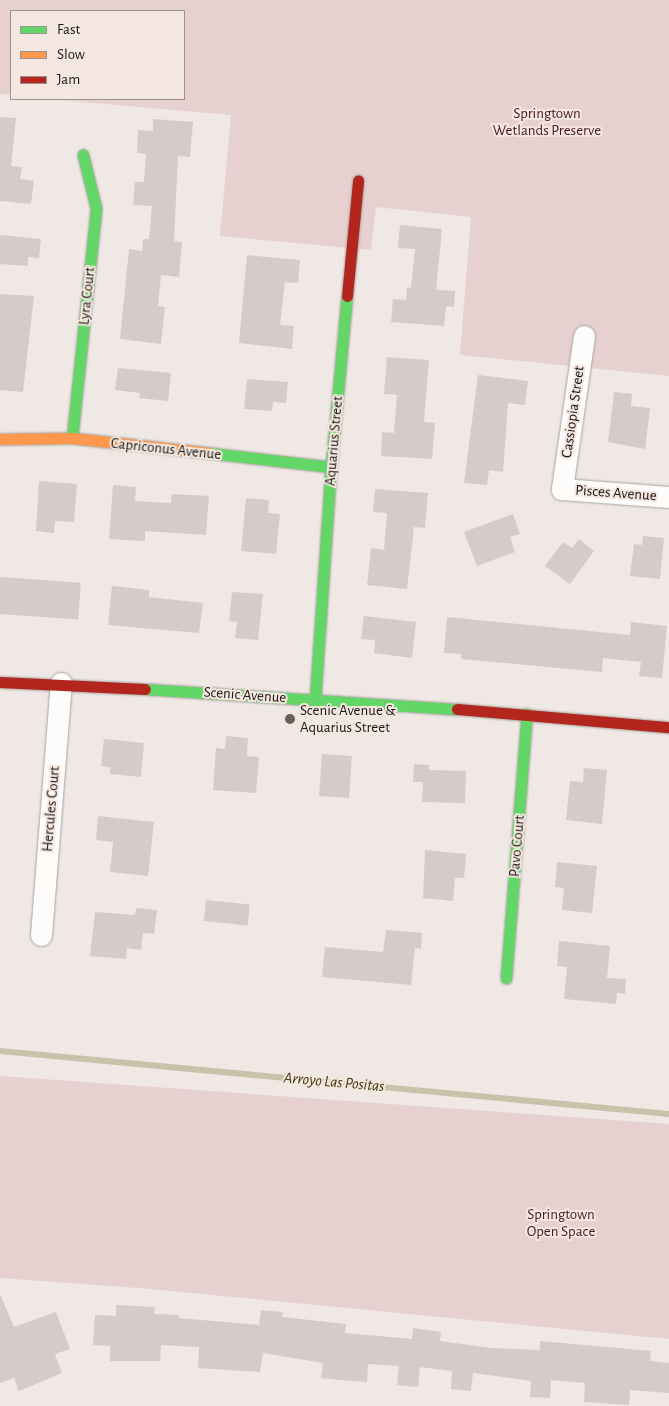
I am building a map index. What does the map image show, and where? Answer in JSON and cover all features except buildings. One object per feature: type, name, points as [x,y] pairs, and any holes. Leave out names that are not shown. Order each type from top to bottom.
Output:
[{"type":"street","name":"Lyra Court","points":[[72,438],[96,208],[84,155]]},
{"type":"street","name":"Aquarius Street","points":[[315,700],[331,468],[358,181]]},
{"type":"street","name":"Cassiopia Street","points":[[562,489],[584,336]]},
{"type":"street","name":"Capriconus Avenue","points":[[0,439],[72,438],[331,468]]},
{"type":"street","name":"Pisces Avenue","points":[[562,489],[669,497]]},
{"type":"street","name":"Scenic Avenue","points":[[0,682],[61,683],[527,714],[669,727]]},
{"type":"street","name":"Hercules Court","points":[[41,935],[61,683]]},
{"type":"street","name":"Pavo Court","points":[[506,978],[527,714]]},
{"type":"green space","name":"Springtown Wetlands Preserve","points":[[0,0],[669,0],[669,376],[460,355],[471,217],[376,207],[371,250],[220,236],[231,115],[60,100],[185,100],[185,10],[10,10],[10,95],[0,94]]},
{"type":"green space","name":"Springtown Open Space","points":[[0,1076],[669,1124],[669,1339],[151,1289],[0,1278]]},
{"type":"waterway","name":"Arroyo Las Positas","points":[[0,1051],[669,1114]]},
{"type":"traffic: fast","points":[[72,438],[96,208],[83,155]]},
{"type":"traffic: fast","points":[[315,700],[331,467],[347,296]]},
{"type":"traffic: fast","points":[[210,453],[331,467]]},
{"type":"traffic: fast","points":[[145,689],[457,709]]},
{"type":"traffic: fast","points":[[506,978],[527,714]]},
{"type":"traffic: slow","points":[[0,439],[72,438],[210,453]]},
{"type":"traffic: jam","points":[[347,296],[358,181]]},
{"type":"traffic: jam","points":[[0,682],[145,689]]},
{"type":"traffic: jam","points":[[457,709],[669,727]]},
{"type":"place","name":"Scenic Avenue & Aquarius Street","points":[[290,719]]}]
